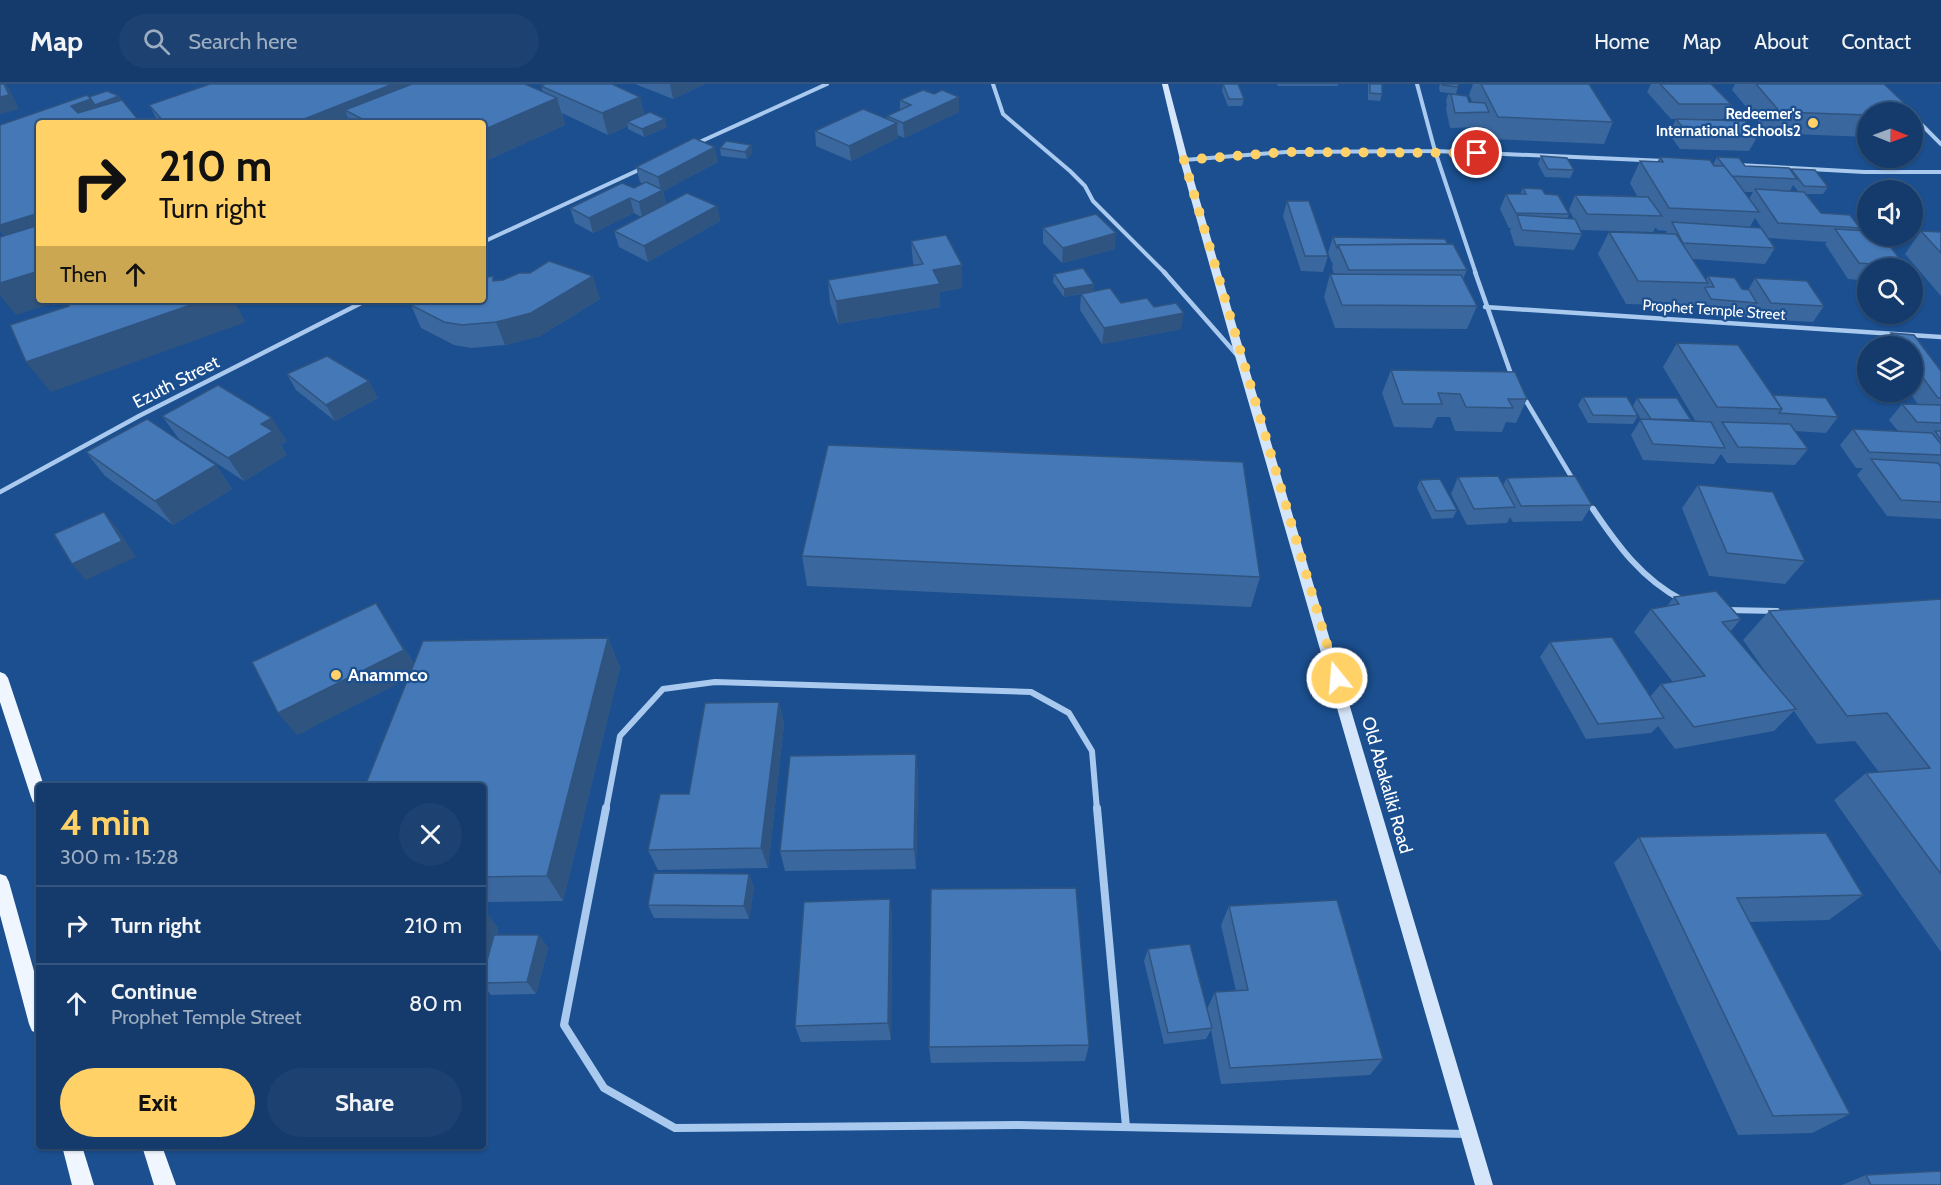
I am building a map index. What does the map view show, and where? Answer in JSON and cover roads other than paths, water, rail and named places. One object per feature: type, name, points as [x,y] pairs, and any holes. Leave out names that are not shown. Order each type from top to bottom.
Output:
[{"type":"main road","name":"Old Abakaliki Road","points":[[1165,84],[1184,160],[1241,359],[1337,678],[1484,1185]]},
{"type":"main road","points":[[0,678],[36,788]]},
{"type":"main road","points":[[0,882],[36,1013]]},
{"type":"main road","points":[[73,1149],[83,1185]]},
{"type":"main road","points":[[153,1149],[165,1185]]},
{"type":"street","points":[[684,149],[827,84]]},
{"type":"street","points":[[993,84],[1004,114],[1085,186],[1093,201],[1176,284],[1241,359]]},
{"type":"street","points":[[1417,84],[1435,151],[1452,195],[1485,307],[1512,377],[1579,489]]},
{"type":"street","points":[[1923,127],[1941,144]]},
{"type":"street","points":[[1184,160],[1286,152],[1435,151],[1670,161]]},
{"type":"street","points":[[486,241],[652,163]]},
{"type":"street","points":[[1728,164],[1864,172],[1941,172]]},
{"type":"street","name":"Ezuth Street","points":[[0,492],[139,416],[361,303]]},
{"type":"street","name":"Prophet Temple Street","points":[[1485,307],[1941,337]]},
{"type":"street","points":[[1586,499],[1624,555],[1655,588],[1687,603]]},
{"type":"street","points":[[1722,610],[1788,611]]},
{"type":"street","points":[[1126,1127],[1092,751],[1069,713],[1030,692],[715,682],[663,690],[620,736],[564,1025],[604,1088],[675,1128],[1018,1125],[1468,1134]]},
{"type":"place","name":"Redeemer's International Schools2","points":[[1813,123]]},
{"type":"place","name":"Anammco","points":[[336,675]]}]
